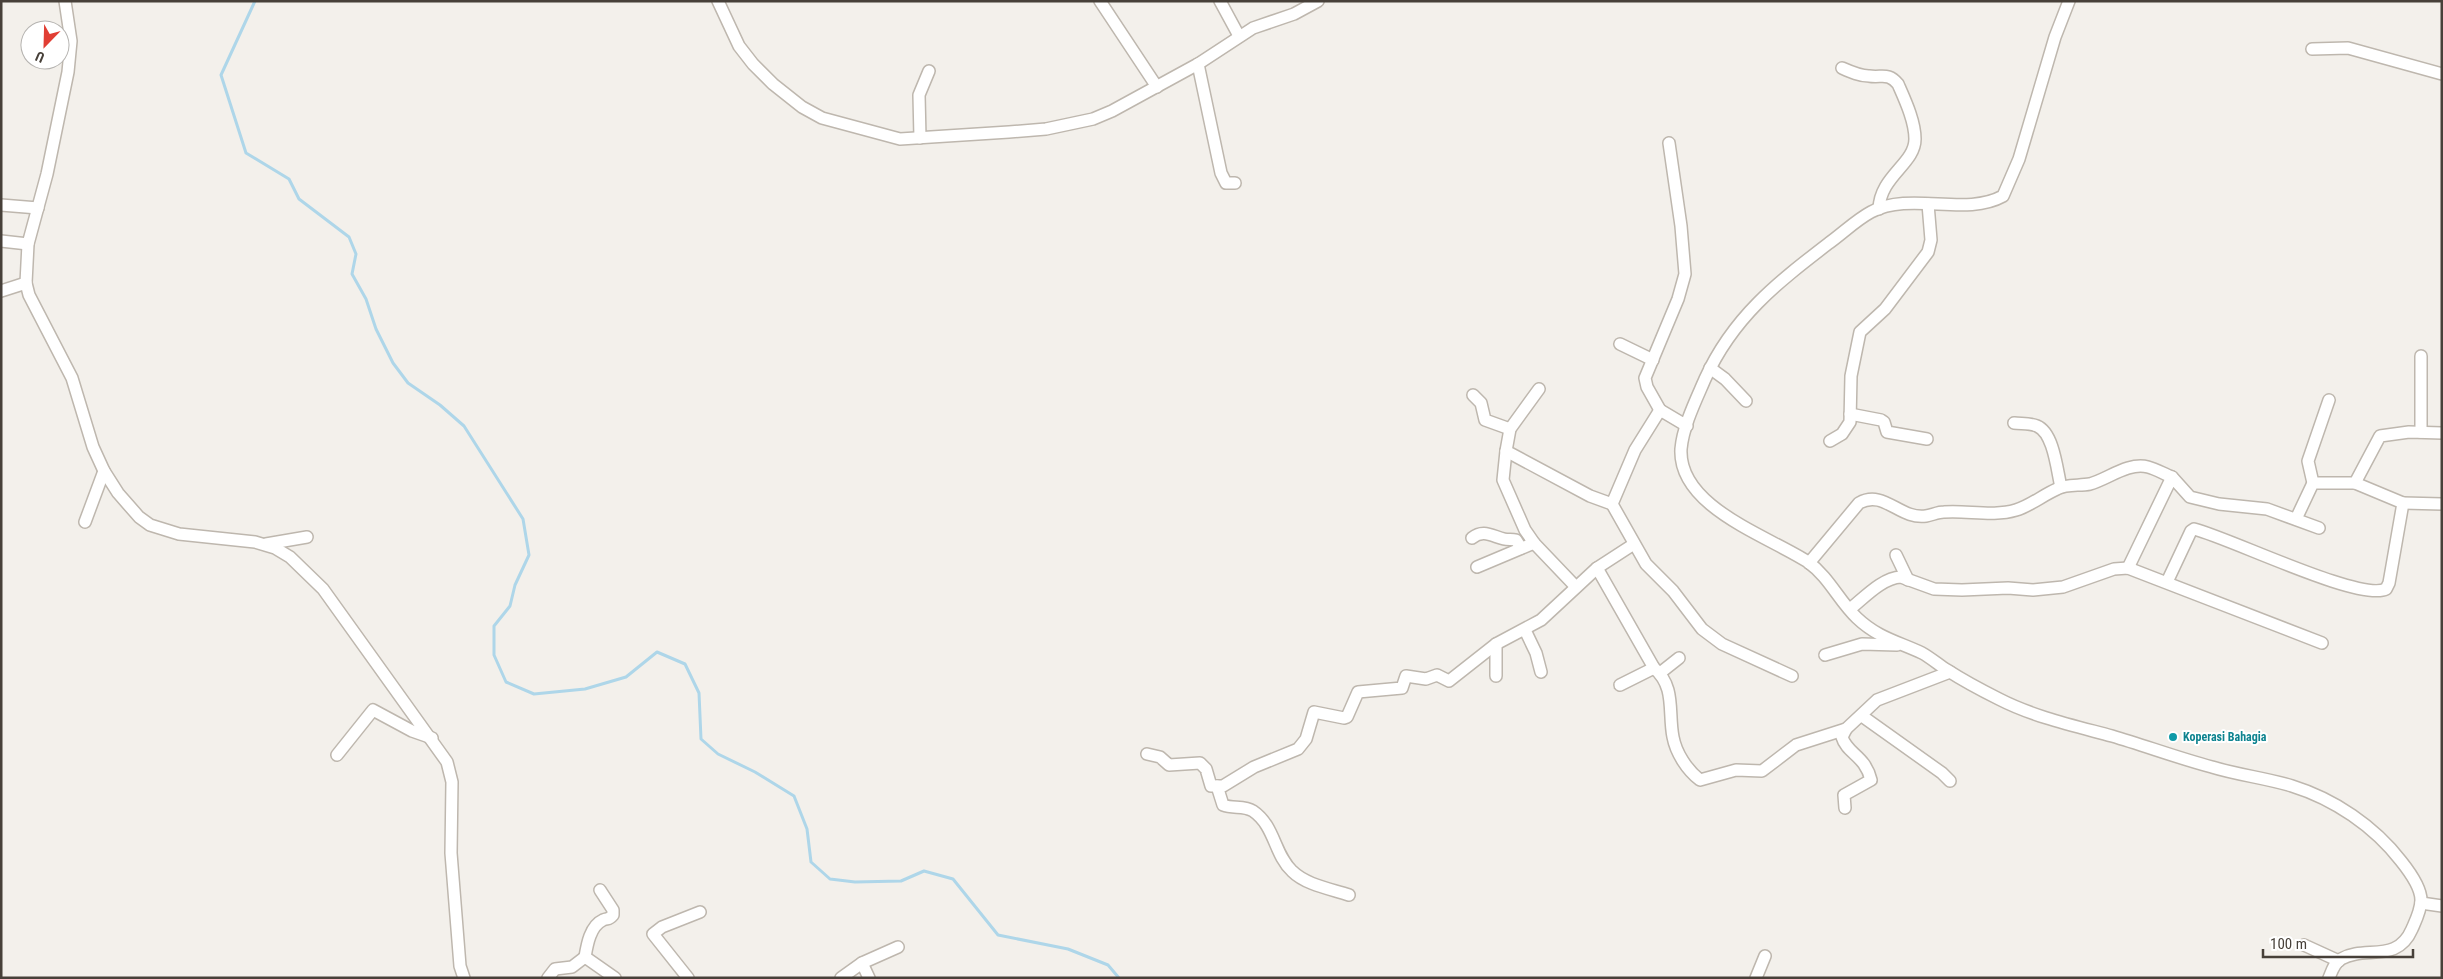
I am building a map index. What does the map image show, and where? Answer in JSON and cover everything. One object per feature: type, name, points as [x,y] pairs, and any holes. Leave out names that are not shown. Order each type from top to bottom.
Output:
[{"type":"street","points":[[65,1],[70,40],[68,72],[47,174],[28,244],[26,283],[28,295],[72,378],[93,447],[104,471],[118,493],[139,517],[150,525],[179,534],[265,544],[290,557],[323,589],[380,670],[432,738],[451,770],[451,853],[460,966],[464,978]]},
{"type":"street","points":[[718,1],[739,46],[753,64],[773,84],[802,108],[822,118],[900,139],[1009,132],[1076,124],[1112,111],[1198,64],[1253,28],[1294,14],[1318,1]]},
{"type":"street","points":[[1100,1],[1156,87]]},
{"type":"street","points":[[1220,1],[1239,36]]},
{"type":"street","points":[[2069,1],[2049,56],[2019,159],[2003,196],[1989,203],[1904,204],[1879,209],[1852,226],[1759,300],[1722,345],[1710,368],[1683,436],[1681,462],[1685,475],[1694,489],[1722,512],[1809,563],[1832,586],[1856,617],[1874,631],[1898,645],[1922,653],[1950,672],[2002,701],[2050,718],[2209,767],[2291,786],[2316,796],[2368,827],[2390,848],[2409,871],[2420,896],[2421,903],[2414,926],[2403,943],[2384,952],[2350,956],[2339,961],[2332,977]]},
{"type":"street","points":[[2312,49],[2348,48],[2442,74]]},
{"type":"street","points":[[1198,64],[1222,173],[1226,183],[1235,183]]},
{"type":"street","points":[[1842,68],[1870,77],[1888,75],[1893,78],[1898,84],[1914,129],[1914,146],[1886,184],[1879,200],[1879,209]]},
{"type":"street","points":[[920,138],[919,94],[929,71]]},
{"type":"street","points":[[1669,142],[1681,226],[1685,274],[1678,299],[1645,378],[1646,387],[1660,410],[1687,426]]},
{"type":"street","points":[[1830,441],[1849,426],[1850,376],[1857,338],[1863,327],[1885,309],[1928,252],[1931,240],[1928,204]]},
{"type":"street","points":[[1,205],[38,208]]},
{"type":"street","points":[[1,241],[28,244]]},
{"type":"street","points":[[1,292],[26,283]]},
{"type":"street","points":[[1620,344],[1653,360]]},
{"type":"street","points":[[2421,432],[2422,356]]},
{"type":"street","points":[[1710,368],[1725,379],[1746,400]]},
{"type":"street","points":[[1539,389],[1510,429],[1503,480],[1525,530],[1534,543],[1576,587]]},
{"type":"street","points":[[1473,395],[1481,403],[1485,420],[1510,429]]},
{"type":"street","points":[[2296,519],[2313,483],[2308,460],[2330,400]]},
{"type":"street","points":[[1612,504],[1635,450],[1660,410]]},
{"type":"street","points":[[1850,414],[1881,420],[1884,422],[1887,432],[1927,439]]},
{"type":"street","points":[[2014,424],[2036,426],[2047,434],[2053,450],[2061,488]]},
{"type":"street","points":[[2355,483],[2380,436],[2442,432]]},
{"type":"street","points":[[1506,451],[1590,496],[1612,504],[1646,564],[1672,591],[1702,629],[1722,644],[1792,676]]},
{"type":"street","points":[[1809,563],[1859,503],[1868,498],[1884,501],[1898,511],[1912,516],[1945,512],[1969,513],[2017,510],[2061,488],[2098,482],[2137,466],[2147,467],[2172,477],[2190,497],[2198,500],[2267,509],[2319,528]]},
{"type":"street","points":[[85,522],[104,471]]},
{"type":"street","points":[[2128,568],[2172,477]]},
{"type":"street","points":[[2313,483],[2355,483],[2403,503],[2442,504]]},
{"type":"street","points":[[2167,582],[2191,531],[2194,529],[2223,538],[2343,585],[2368,591],[2381,591],[2389,583],[2403,503]]},
{"type":"street","points":[[1472,538],[1489,533],[1505,540],[1516,540],[1521,548]]},
{"type":"street","points":[[265,544],[307,537]]},
{"type":"street","points":[[1477,567],[1534,543]]},
{"type":"street","points":[[1148,754],[1160,757],[1169,765],[1200,763],[1206,769],[1211,786],[1223,786],[1254,767],[1298,749],[1306,739],[1314,712],[1344,718],[1347,716],[1358,692],[1402,688],[1406,676],[1426,679],[1437,675],[1447,682],[1496,644],[1526,630],[1541,620],[1596,568],[1634,544]]},
{"type":"street","points":[[1896,555],[1908,580]]},
{"type":"street","points":[[1596,568],[1657,670],[1666,681],[1674,743],[1692,773],[1700,780],[1736,770],[1762,771],[1796,745],[1846,729],[1878,700],[1950,672]]},
{"type":"street","points":[[1850,608],[1889,580],[1901,577],[1934,589],[2047,590],[2063,587],[2114,569],[2128,568],[2322,643]]},
{"type":"street","points":[[1526,630],[1536,653],[1541,672]]},
{"type":"street","points":[[1496,644],[1496,676]]},
{"type":"street","points":[[1825,655],[1862,644],[1898,645]]},
{"type":"street","points":[[1620,685],[1657,670],[1679,658]]},
{"type":"street","points":[[337,755],[373,710],[412,731],[432,738]]},
{"type":"street","points":[[1862,716],[1942,772],[1950,782]]},
{"type":"street","points":[[1844,808],[1844,795],[1871,780],[1863,761],[1844,742],[1842,737],[1846,729]]},
{"type":"street","points":[[1217,786],[1223,805],[1247,807],[1262,819],[1271,831],[1286,865],[1293,872],[1308,880],[1349,895]]},
{"type":"street","points":[[548,978],[555,969],[572,966],[586,957],[589,938],[594,928],[600,921],[609,919],[613,915],[613,910],[600,890]]},
{"type":"street","points":[[2421,903],[2442,906]]},
{"type":"street","points":[[688,978],[653,934],[662,927],[700,912]]},
{"type":"street","points":[[2304,945],[2339,961]]},
{"type":"street","points":[[843,977],[862,963],[898,947]]},
{"type":"street","points":[[1756,978],[1765,956]]},
{"type":"street","points":[[586,957],[615,978]]},
{"type":"street","points":[[862,963],[869,978]]},
{"type":"waterway","points":[[255,1],[221,75],[246,153],[289,179],[299,199],[349,237],[356,254],[352,274],[366,299],[376,329],[393,363],[408,383],[440,405],[464,426],[523,519],[529,555],[515,585],[510,606],[494,626],[494,655],[506,682],[534,694],[585,689],[626,677],[657,652],[685,664],[699,693],[701,739],[718,754],[755,772],[794,796],[807,829],[811,862],[830,879],[855,882],[901,881],[924,871],[953,879],[998,935],[1068,949],[1108,965],[1119,978]]},
{"type":"place","name":"Koperasi Bahagia","points":[[2173,737]]}]
